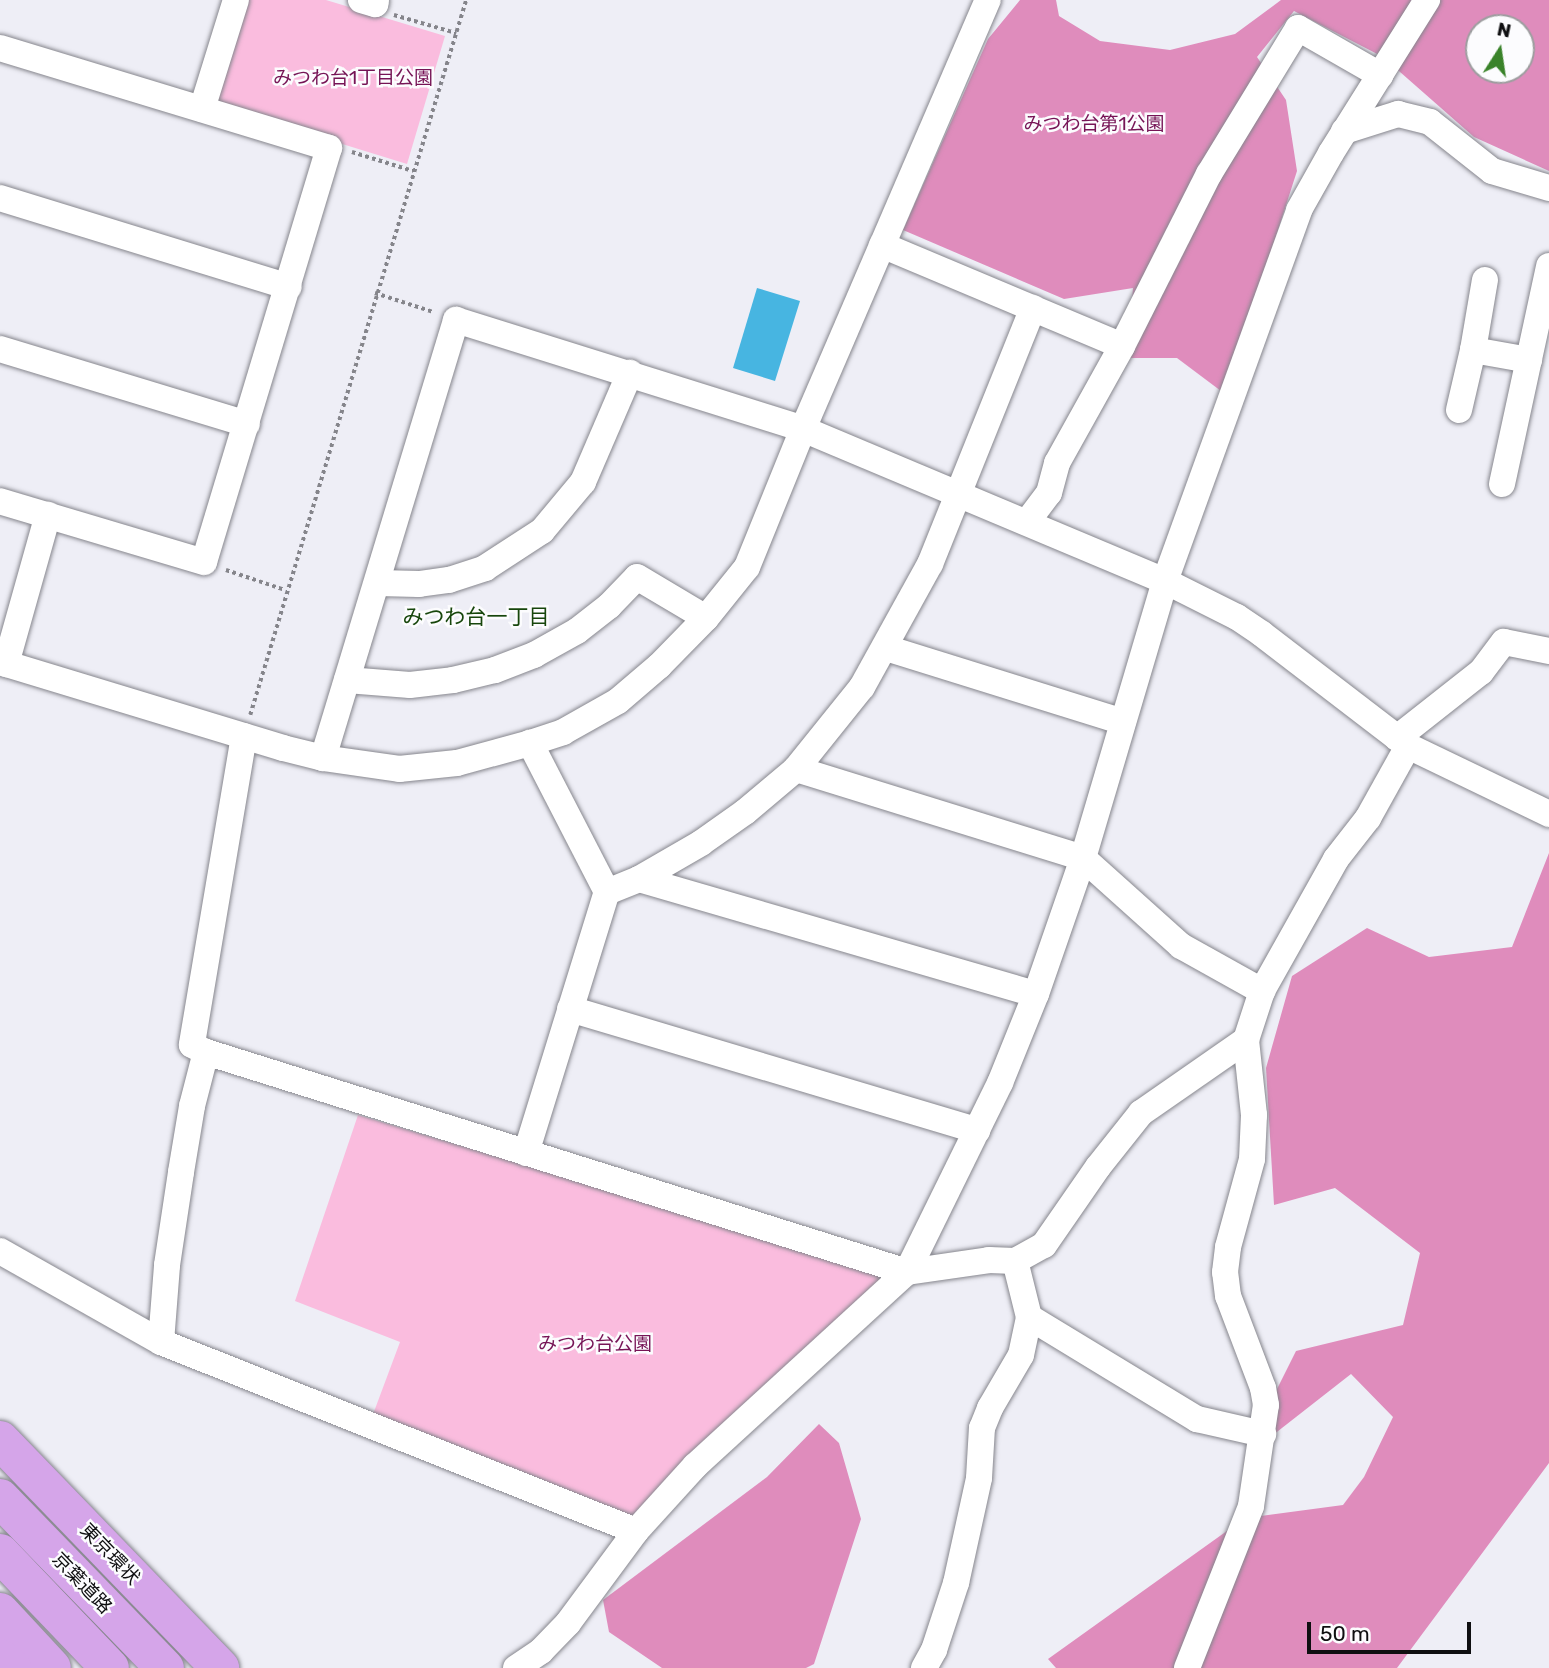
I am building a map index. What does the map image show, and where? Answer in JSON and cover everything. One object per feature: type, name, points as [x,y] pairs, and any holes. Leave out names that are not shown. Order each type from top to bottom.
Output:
[{"type":"highway","name":"東京環状","points":[[0,1440],[220,1668]]},
{"type":"highway","name":"京葉道路","points":[[0,1498],[165,1668]]},
{"type":"highway","name":"京葉道路","points":[[0,1553],[110,1668]]},
{"type":"highway","points":[[0,1612],[52,1668]]},
{"type":"highway","points":[[0,1658],[12,1668]]},
{"type":"street","points":[[202,109],[236,0]]},
{"type":"street","points":[[48,515],[3,663],[323,758],[399,769],[457,763],[563,732],[618,701],[659,666],[706,618],[747,567],[774,507],[803,429],[988,0]]},
{"type":"street","points":[[516,1668],[541,1651],[568,1623],[636,1531],[695,1466],[907,1272],[1000,1083],[1036,993],[1083,858],[1165,581],[1299,210],[1344,131],[1427,0]]},
{"type":"street","points":[[1027,522],[1049,493],[1057,463],[1122,346],[1209,174],[1298,27],[1380,75]]},
{"type":"street","points":[[0,48],[329,148],[204,562],[0,501]]},
{"type":"street","points":[[1344,131],[1398,114],[1430,122],[1492,171],[1549,188]]},
{"type":"street","points":[[0,198],[289,287]]},
{"type":"street","points":[[882,245],[1122,346]]},
{"type":"street","points":[[1502,484],[1549,266]]},
{"type":"street","points":[[1459,410],[1486,280]]},
{"type":"street","points":[[607,892],[639,879],[701,843],[745,812],[796,769],[862,687],[886,648],[930,564],[1033,308]]},
{"type":"street","points":[[323,758],[456,320],[803,429],[1165,581],[1237,617],[1403,742],[1549,814]]},
{"type":"street","points":[[0,349],[247,424]]},
{"type":"street","points":[[1473,350],[1529,360]]},
{"type":"street","points":[[378,583],[419,584],[449,580],[485,568],[542,531],[583,482],[630,373]]},
{"type":"street","points":[[347,680],[410,685],[453,680],[495,670],[534,655],[577,631],[609,606],[637,577],[706,618]]},
{"type":"street","points":[[1187,1668],[1251,1506],[1263,1434],[1266,1405],[1263,1388],[1228,1296],[1225,1272],[1228,1247],[1252,1159],[1254,1115],[1246,1040],[1262,990],[1336,859],[1368,818],[1403,742],[1481,671],[1504,642],[1549,651]]},
{"type":"street","points":[[886,648],[1123,722]]},
{"type":"street","points":[[244,736],[192,1045],[206,1052],[907,1272],[989,1260],[1015,1261],[1044,1245],[1098,1167],[1142,1113],[1246,1040]]},
{"type":"street","points":[[526,1153],[607,892],[530,743]]},
{"type":"street","points":[[796,769],[1083,858],[1181,946],[1262,990]]},
{"type":"street","points":[[639,879],[1036,993]]},
{"type":"street","points":[[570,1009],[977,1130]]},
{"type":"street","points":[[161,1342],[167,1265],[192,1106],[206,1052]]},
{"type":"street","points":[[0,1251],[161,1342],[636,1531]]},
{"type":"street","points":[[924,1668],[934,1650],[956,1583],[979,1478],[982,1429],[990,1408],[1021,1355],[1029,1317],[1015,1261]]},
{"type":"street","points":[[1029,1317],[1197,1419],[1263,1434]]},
{"type":"path","points":[[244,736],[375,293],[466,0]]},
{"type":"path","points":[[371,1],[385,12],[456,33]]},
{"type":"path","points":[[329,148],[342,149],[413,171]]},
{"type":"path","points":[[375,293],[456,320]]},
{"type":"path","points":[[204,562],[286,590]]},
{"type":"green space","name":"みつわ台1丁目公園","points":[[241,0],[326,0],[445,36],[407,164],[216,105]]},
{"type":"green space","name":"みつわ台第1公園","points":[[1020,0],[1056,0],[1059,16],[1100,41],[1170,50],[1235,34],[1281,0],[1549,0],[1549,171],[1474,137],[1383,57],[1294,11],[1257,57],[1286,100],[1297,171],[1225,394],[1177,358],[1128,358],[1133,288],[1064,299],[903,230],[988,39]]},
{"type":"green space","points":[[1549,853],[1549,1463],[1397,1668],[1056,1668],[1048,1659],[1245,1518],[1343,1505],[1364,1477],[1393,1417],[1351,1374],[1273,1435],[1276,1391],[1296,1351],[1403,1325],[1420,1253],[1335,1188],[1274,1205],[1266,1068],[1292,976],[1367,928],[1429,957],[1512,947]]},
{"type":"green space","name":"みつわ台公園","points":[[358,1115],[890,1274],[631,1521],[372,1417],[400,1342],[295,1301]]},
{"type":"green space","points":[[819,1424],[839,1443],[861,1519],[814,1664],[806,1668],[662,1668],[609,1632],[603,1600],[767,1477]]},
{"type":"water","points":[[757,288],[800,301],[775,381],[733,368]]},
{"type":"district","name":"みつわ台一丁目","points":[[476,617]]}]
